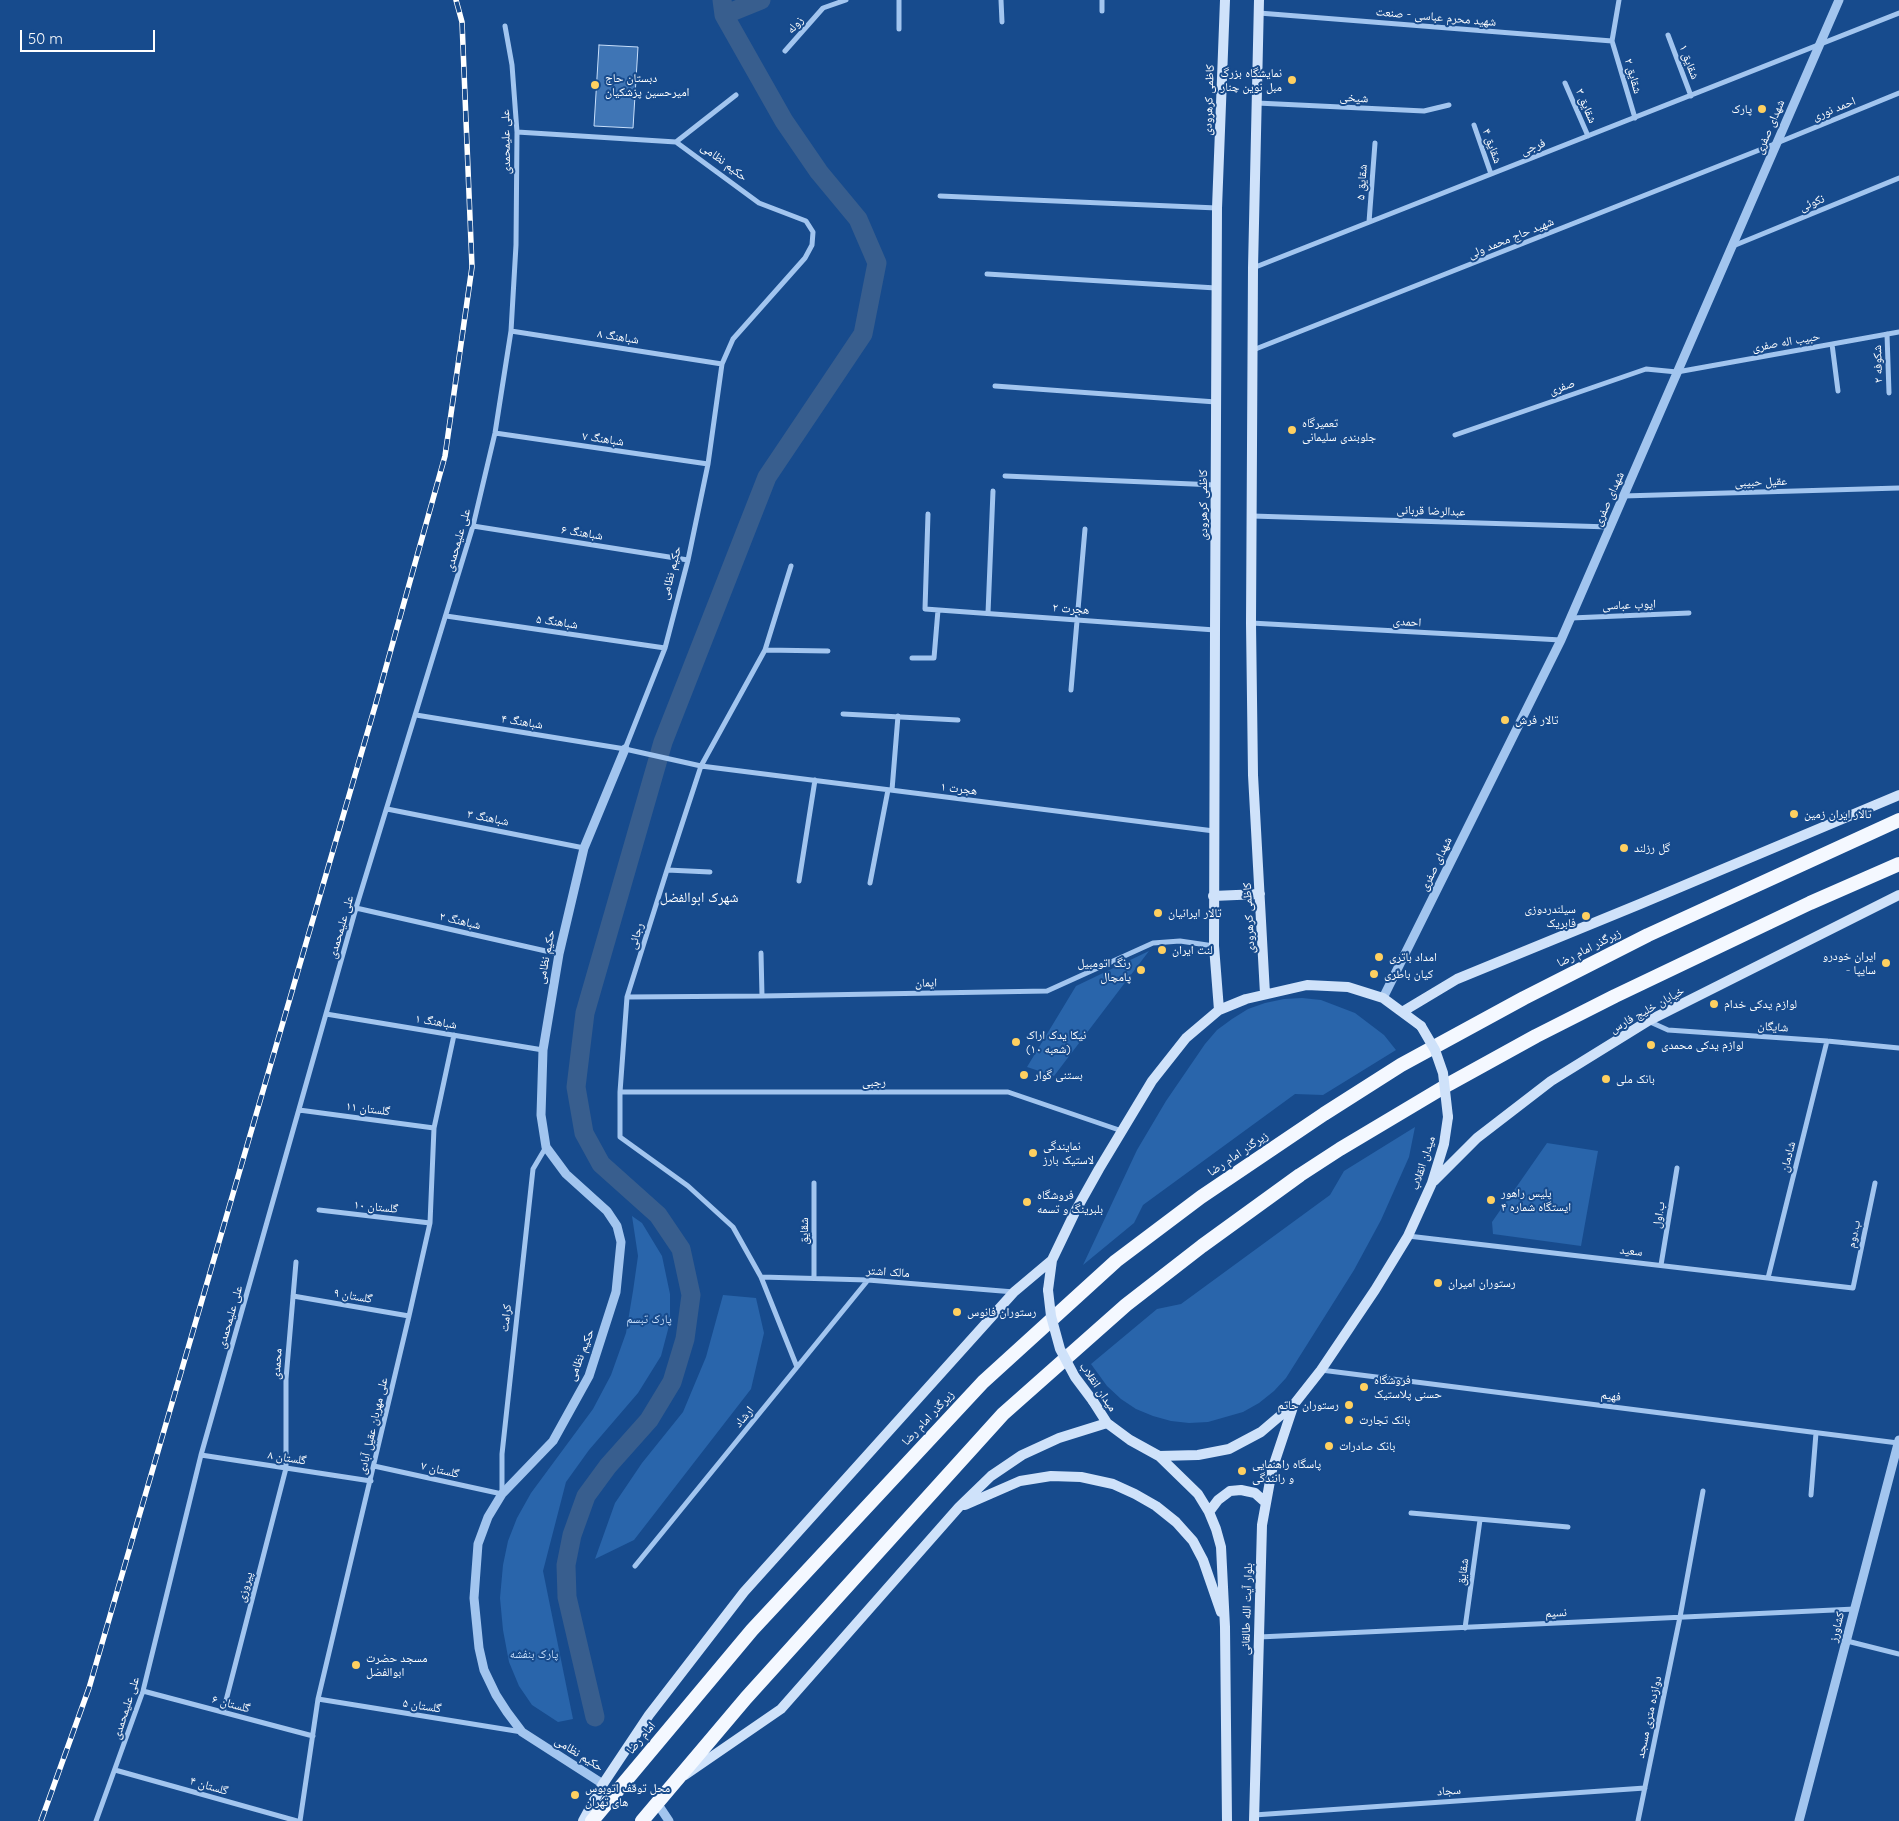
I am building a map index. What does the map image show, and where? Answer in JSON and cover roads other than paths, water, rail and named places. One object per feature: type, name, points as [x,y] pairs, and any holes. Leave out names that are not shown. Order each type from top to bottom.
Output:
[{"type":"highway","name":"زیرگذر امام رضا","points":[[713,1675],[752,1630],[983,1382],[1116,1261],[1201,1197],[1324,1114],[1401,1065],[1524,998],[1648,935],[1899,820]]},
{"type":"highway","points":[[642,1821],[746,1698],[1003,1414],[1126,1305],[1202,1246],[1292,1180],[1340,1149],[1449,1084],[1536,1036],[1783,916],[1899,864]]},
{"type":"highway","name":"امام رضا","points":[[592,1821],[713,1675]]},
{"type":"main road","name":"کاظمی کرهرودی","points":[[1219,1010],[1214,946],[1213,896],[1214,630],[1218,208],[1225,0]]},
{"type":"main road","name":"کاظمی کرهرودی","points":[[1259,0],[1253,268],[1251,623],[1253,775],[1265,994]]},
{"type":"main road","points":[[1402,1012],[1457,979],[1632,908],[1899,795]]},
{"type":"main road","points":[[1213,896],[1260,894]]},
{"type":"main road","name":"خیابان خلیج فارس","points":[[1432,1183],[1477,1138],[1551,1081],[1648,1021],[1899,894]]},
{"type":"main road","name":"میدان انقلاب","points":[[1308,985],[1348,987],[1383,998],[1421,1026],[1435,1050],[1443,1073],[1448,1117],[1444,1144],[1432,1183],[1408,1236],[1346,1336],[1295,1403],[1261,1432],[1229,1449],[1198,1455],[1159,1456],[1130,1440],[1107,1423],[1075,1377],[1060,1349],[1051,1316],[1048,1290],[1052,1260],[1080,1202],[1152,1081],[1186,1038],[1219,1010],[1246,998],[1308,985]]},
{"type":"main road","points":[[583,1821],[603,1784],[649,1714],[744,1592],[1014,1292],[1052,1260]]},
{"type":"main road","name":"بلوار آیت الله طالقانی","points":[[1254,1818],[1262,1525],[1272,1470],[1295,1403]]},
{"type":"main road","points":[[678,1780],[781,1709],[959,1507],[991,1476],[1022,1455],[1058,1438],[1107,1423]]},
{"type":"main road","name":"بلوار آیت الله طالقانی","points":[[1159,1456],[1198,1494],[1209,1512],[1221,1547],[1226,1626],[1227,1821]]},
{"type":"main road","points":[[959,1507],[1020,1481],[1051,1476],[1081,1477],[1113,1484],[1156,1506],[1176,1522],[1193,1541],[1203,1560],[1226,1626]]},
{"type":"main road","points":[[1209,1512],[1218,1500],[1230,1491],[1241,1490],[1254,1493],[1265,1502]]},
{"type":"street","name":"زوله","points":[[785,51],[823,8],[846,0]]},
{"type":"street","points":[[899,0],[899,30]]},
{"type":"street","points":[[1001,0],[1002,22]]},
{"type":"street","points":[[1102,0],[1102,11]]},
{"type":"street","points":[[1612,41],[1619,0]]},
{"type":"street","name":"شهدای صفری","points":[[1383,998],[1561,640],[1839,0]]},
{"type":"street","name":"شهید محرم عباسی - صنعت","points":[[1259,13],[1612,41]]},
{"type":"street","name":"فرجی","points":[[1253,268],[1899,13]]},
{"type":"street","name":"علی علیمحمدی","points":[[96,1821],[143,1691],[201,1454],[356,908],[473,526],[495,433],[511,331],[516,245],[517,132],[512,66],[505,26]]},
{"type":"street","name":"شقایق ۱","points":[[1668,35],[1691,96]]},
{"type":"street","name":"شقایق ۲","points":[[1612,41],[1635,118]]},
{"type":"street","name":"شقایق ۳","points":[[1565,83],[1588,136]]},
{"type":"street","name":"احمد نوری","points":[[1777,143],[1899,93]]},
{"type":"street","points":[[517,132],[676,142],[736,95]]},
{"type":"street","name":"شیخی","points":[[1257,103],[1424,111],[1449,105]]},
{"type":"street","name":"شقایق ۴","points":[[1474,125],[1491,174]]},
{"type":"street","name":"حکیم نظامی","points":[[603,1784],[522,1732],[496,1695],[484,1670],[474,1598],[478,1544],[488,1518],[502,1494],[553,1441],[589,1376],[616,1292],[622,1242],[617,1226],[607,1211],[566,1174],[546,1147],[541,1115],[543,1050],[558,954],[584,848],[665,648],[688,560],[708,464],[722,364],[733,339],[805,258],[812,245],[813,232],[806,221],[759,203],[676,142]]},
{"type":"street","name":"شقایق ۵","points":[[1369,222],[1375,143]]},
{"type":"street","name":"شهید حاج محمد ولی","points":[[1253,350],[1777,143]]},
{"type":"street","name":"نکوئی","points":[[1732,246],[1899,178]]},
{"type":"street","points":[[940,196],[1218,208]]},
{"type":"street","points":[[987,274],[1217,288]]},
{"type":"street","name":"شباهنگ ۸","points":[[511,331],[722,364]]},
{"type":"street","name":"حبیب اله صفری","points":[[1677,372],[1899,332]]},
{"type":"street","name":"شکوفه ۲","points":[[1887,334],[1889,394]]},
{"type":"street","points":[[1832,344],[1838,391]]},
{"type":"street","name":"صفری","points":[[1455,435],[1646,369],[1677,372]]},
{"type":"street","points":[[995,386],[1216,402]]},
{"type":"street","name":"شباهنگ ۷","points":[[495,433],[708,464]]},
{"type":"street","points":[[1005,476],[1216,485]]},
{"type":"street","name":"عقیل حبیبی","points":[[1623,496],[1899,488]]},
{"type":"street","points":[[988,613],[993,491]]},
{"type":"street","name":"هجرت ۲","points":[[928,514],[925,609],[1214,630]]},
{"type":"street","name":"عبدالرضا قربانی","points":[[1252,516],[1610,527]]},
{"type":"street","name":"شباهنگ ۶","points":[[473,526],[688,560]]},
{"type":"street","points":[[1071,690],[1085,529]]},
{"type":"street","name":"رجائی","points":[[760,1277],[733,1227],[688,1186],[620,1137],[620,1092],[627,996],[667,870],[702,766],[765,650],[791,566]]},
{"type":"street","points":[[912,658],[934,658],[938,610]]},
{"type":"street","name":"ایوب عباسی","points":[[1571,618],[1689,613]]},
{"type":"street","name":"شباهنگ ۵","points":[[446,616],[665,648]]},
{"type":"street","name":"احمدی","points":[[1251,623],[1561,640]]},
{"type":"street","points":[[765,650],[828,651]]},
{"type":"street","points":[[843,714],[958,720]]},
{"type":"street","name":"شباهنگ ۴","points":[[416,715],[625,750],[681,762]]},
{"type":"street","points":[[870,883],[890,790],[898,716]]},
{"type":"street","name":"هجرت ۱","points":[[681,762],[1214,831]]},
{"type":"street","points":[[799,881],[815,780]]},
{"type":"street","name":"شباهنگ ۳","points":[[387,809],[584,848]]},
{"type":"street","points":[[667,870],[710,872]]},
{"type":"street","name":"شباهنگ ۲","points":[[356,908],[558,954]]},
{"type":"street","name":"ایمان","points":[[627,996],[762,996],[1047,991],[1153,943],[1180,941],[1214,946]]},
{"type":"street","points":[[761,953],[762,996]]},
{"type":"street","name":"شباهنگ ۱","points":[[326,1014],[543,1050]]},
{"type":"street","name":"شایگان","points":[[1648,1021],[1668,1030],[1899,1048]]},
{"type":"street","name":"علی مهربان عقیل آبادی","points":[[299,1821],[318,1698],[371,1480],[430,1223],[434,1128],[454,1035]]},
{"type":"street","name":"شادمان","points":[[1768,1278],[1827,1041]]},
{"type":"street","name":"رجبی","points":[[620,1092],[1008,1092],[1122,1131]]},
{"type":"street","name":"گلستان ۱۱","points":[[299,1110],[434,1128]]},
{"type":"street","name":"کرامت","points":[[502,1494],[503,1444],[532,1169],[546,1147]]},
{"type":"street","name":"ب.اول","points":[[1661,1265],[1677,1168]]},
{"type":"street","name":"شقایق","points":[[814,1183],[814,1278]]},
{"type":"street","name":"ب.دوم","points":[[1853,1288],[1875,1183]]},
{"type":"street","name":"گلستان ۱۰","points":[[319,1210],[430,1223]]},
{"type":"street","name":"سعید","points":[[1408,1236],[1853,1288]]},
{"type":"street","name":"محمدی","points":[[286,1468],[286,1379],[296,1262]]},
{"type":"street","points":[[760,1277],[797,1367]]},
{"type":"street","name":"مالک اشتر","points":[[760,1277],[868,1280],[1014,1292]]},
{"type":"street","name":"ارشاد","points":[[635,1566],[868,1280]]},
{"type":"street","name":"گلستان ۹","points":[[293,1296],[409,1316]]},
{"type":"street","name":"فهیم","points":[[1322,1370],[1899,1441]]},
{"type":"street","points":[[1811,1495],[1816,1432]]},
{"type":"street","name":"کشاورز","points":[[1799,1821],[1899,1441]]},
{"type":"street","name":"گلستان ۸","points":[[201,1454],[371,1480]]},
{"type":"street","name":"گلستان ۷","points":[[374,1466],[502,1494]]},
{"type":"street","name":"پیروزی","points":[[223,1712],[286,1468]]},
{"type":"street","points":[[1680,1617],[1703,1491]]},
{"type":"street","points":[[1411,1513],[1568,1527]]},
{"type":"street","name":"شقایق","points":[[1465,1628],[1480,1520]]},
{"type":"street","name":"نسیم","points":[[1259,1637],[1855,1610]]},
{"type":"street","name":"دوازده متری مسجد","points":[[1638,1821],[1680,1617]]},
{"type":"street","points":[[1847,1641],[1899,1654]]},
{"type":"street","name":"گلستان ۶","points":[[143,1691],[313,1736]]},
{"type":"street","name":"گلستان ۵","points":[[318,1698],[522,1732]]},
{"type":"street","name":"گلستان ۴","points":[[115,1770],[299,1821]]},
{"type":"street","name":"سجاد","points":[[1254,1818],[1645,1788]]},
{"type":"street","points":[[657,1803],[668,1821]]},
{"type":"waterway","points":[[595,1717],[567,1597],[566,1565],[572,1535],[586,1496],[608,1466],[649,1420],[672,1382],[685,1339],[691,1295],[681,1249],[658,1215],[601,1164],[584,1133],[576,1087],[585,1013],[663,742],[767,477],[863,334],[877,263],[858,219],[819,172],[784,121],[724,15],[722,0]]},
{"type":"waterway","points":[[724,15],[761,0]]},
{"type":"railway","points":[[41,1821],[89,1688],[376,703],[445,456],[472,267],[462,22],[456,0]]},
{"type":"place","name":"نمایشگاه بزرگ مبل نوین چنار","points":[[1292,80]]},
{"type":"place","name":"دبستان حاج امیرحسین پزشکیان","points":[[595,85]]},
{"type":"place","name":"پارک","points":[[1762,109]]},
{"type":"place","name":"تعمیرگاه جلوبندی سلیمانی","points":[[1292,430]]},
{"type":"place","name":"تالار فرش","points":[[1505,720]]},
{"type":"place","name":"تالار ایران زمین","points":[[1794,814]]},
{"type":"place","name":"گل رزلند","points":[[1624,848]]},
{"type":"place","name":"تالار ایرانیان","points":[[1158,913]]},
{"type":"place","name":"سیلندردوزی فابریک","points":[[1586,916]]},
{"type":"place","name":"لنت ایران","points":[[1162,950]]},
{"type":"place","name":"امداد باتری","points":[[1379,957]]},
{"type":"place","name":"ایران خودرو - سایپا","points":[[1886,963]]},
{"type":"place","name":"رنگ اتومبیل پامچال","points":[[1141,970]]},
{"type":"place","name":"کیان باطری","points":[[1374,974]]},
{"type":"place","name":"لوازم یدکی خدام","points":[[1714,1004]]},
{"type":"place","name":"نیکا یدک اراک (شعبه ۱۰)","points":[[1016,1042]]},
{"type":"place","name":"لوازم یدکی محمدی","points":[[1651,1045]]},
{"type":"place","name":"بستنی گوار","points":[[1024,1075]]},
{"type":"place","name":"بانک ملی","points":[[1606,1079]]},
{"type":"place","name":"نمایندگی لاستیک بارز","points":[[1033,1153]]},
{"type":"place","name":"پلیس راهور ایستگاه شماره ۴","points":[[1491,1200]]},
{"type":"place","name":"فروشگاه بلبرینگ و تسمه","points":[[1027,1202]]},
{"type":"place","name":"رستوران امیران","points":[[1438,1283]]},
{"type":"place","name":"رستوران فانوس","points":[[957,1312]]},
{"type":"place","name":"فروشگاه حسنی پلاستیک","points":[[1364,1387]]},
{"type":"place","name":"رستوران حاتم","points":[[1349,1405]]},
{"type":"place","name":"بانک تجارت","points":[[1349,1420]]},
{"type":"place","name":"بانک صادرات","points":[[1329,1446]]},
{"type":"place","name":"پاسگاه راهنمایی و رانندگی","points":[[1242,1471]]},
{"type":"place","name":"مسجد حضرت ابوالفضل","points":[[356,1665]]},
{"type":"place","name":"محل توقف اتوبوس های تهران","points":[[575,1795]]},
{"type":"district","name":"شهرک ابوالفضل","points":[[699,898]]},
{"type":"park label","name":"پارک تبسم","points":[[649,1319]]},
{"type":"park label","name":"پارک بنفشه","points":[[534,1654]]}]
